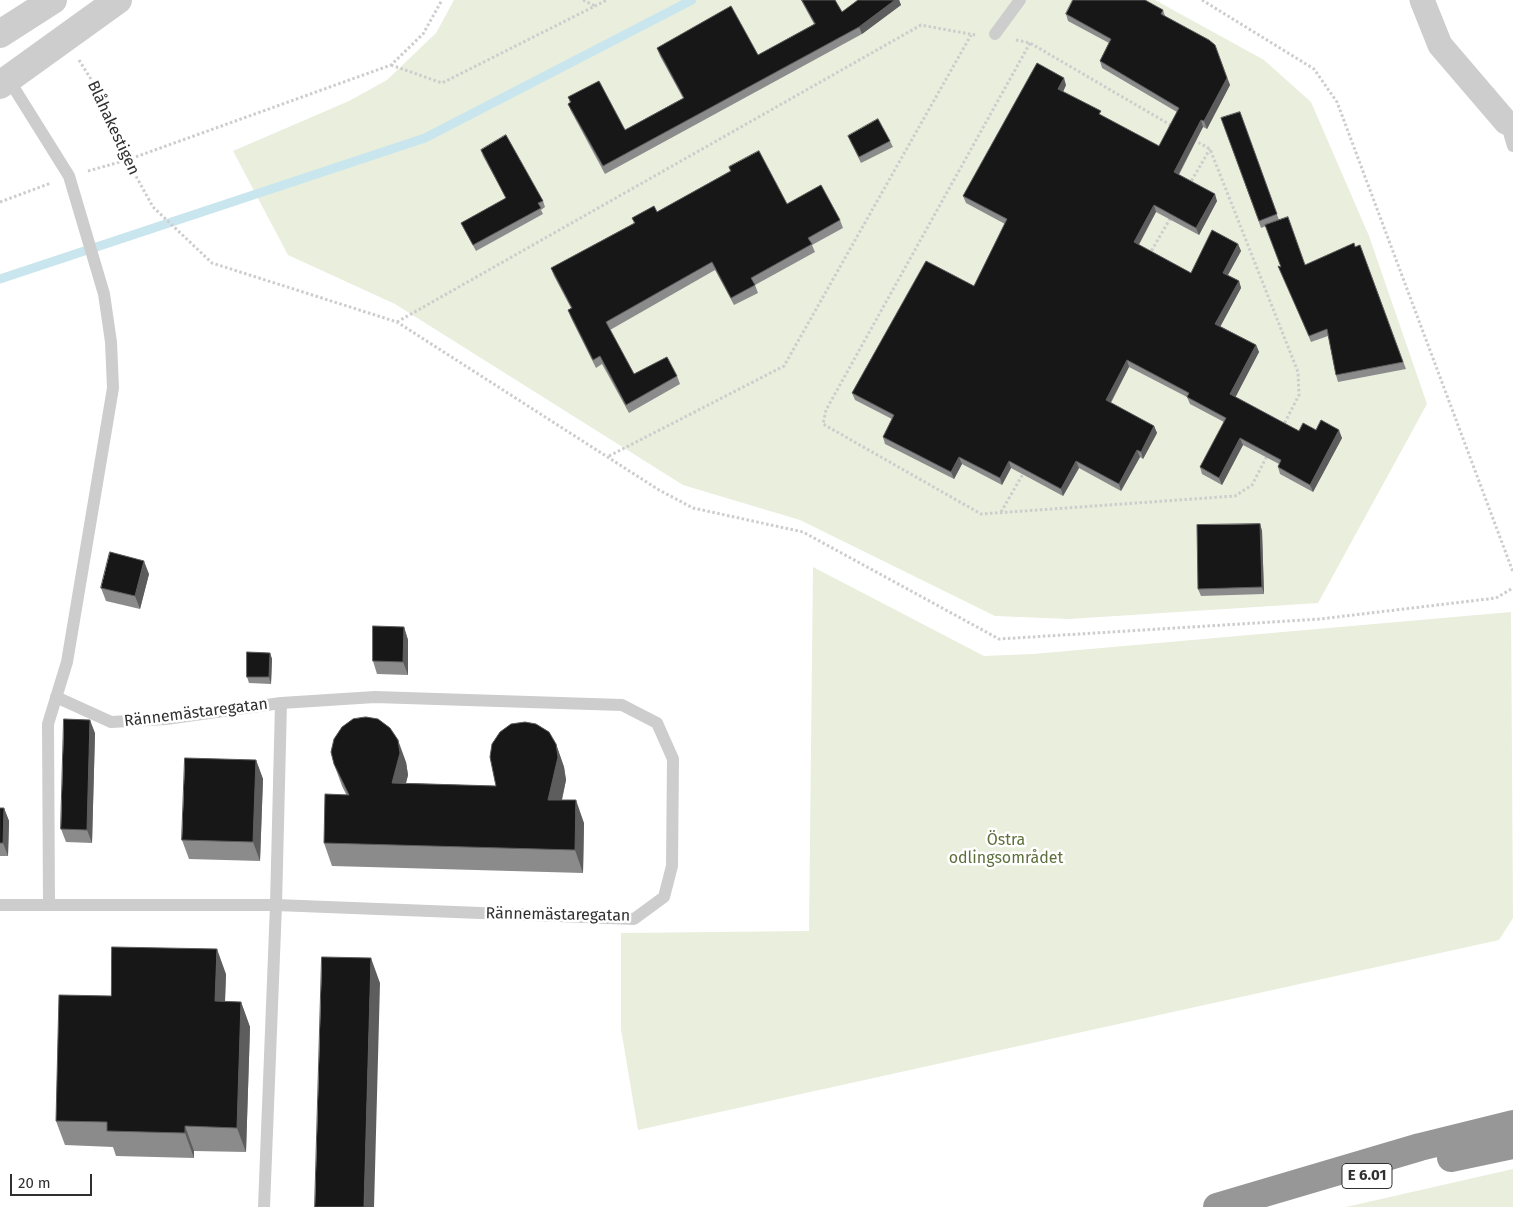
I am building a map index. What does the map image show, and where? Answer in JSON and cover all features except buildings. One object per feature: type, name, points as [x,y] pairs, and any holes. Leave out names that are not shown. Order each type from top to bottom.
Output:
[{"type":"highway","points":[[1219,1207],[1420,1147],[1513,1124]]},
{"type":"highway","name":"E 6.01","points":[[1219,1207],[1513,1145]]},
{"type":"street","points":[[0,34],[53,0]]},
{"type":"street","points":[[3,78],[66,38],[118,0]]},
{"type":"street","points":[[1428,2],[1440,46],[1510,121]]},
{"type":"lane","points":[[995,34],[1020,0]]},
{"type":"lane","points":[[3,78],[69,176],[104,294],[112,342],[113,388],[67,662],[48,724],[49,905]]},
{"type":"lane","points":[[1510,121],[1513,146]]},
{"type":"lane","name":"Rännemästaregatan","points":[[0,906],[276,905],[634,919],[664,896],[672,866],[673,759],[657,723],[622,705],[375,697],[281,703],[166,719],[111,722],[56,697]]},
{"type":"lane","name":"Rännemästaregatan","points":[[264,1207],[276,905],[281,703]]},
{"type":"path","points":[[0,202],[69,176],[128,160],[391,66],[423,34],[442,0]]},
{"type":"path","points":[[584,0],[595,6]]},
{"type":"path","points":[[391,66],[442,83],[607,0]]},
{"type":"path","points":[[1202,0],[1314,69],[1337,102],[1513,572]]},
{"type":"path","points":[[1176,129],[1030,43],[995,34],[971,35],[921,25],[398,322],[609,456],[659,490],[693,508],[803,532],[999,639],[1320,619],[1496,598],[1513,588]]},
{"type":"path","points":[[609,456],[784,366],[971,35]]},
{"type":"path","name":"Blåhakestigen","points":[[66,38],[99,92],[128,160],[153,207],[212,263],[398,322]]},
{"type":"path","points":[[1030,43],[826,410],[823,424],[981,514],[1235,496],[1252,485],[1269,452]]},
{"type":"path","points":[[1193,139],[1210,149],[1298,372],[1299,395],[1282,428]]},
{"type":"path","points":[[1185,192],[1210,149]]},
{"type":"path","points":[[1146,261],[1175,209]]},
{"type":"path","points":[[1001,512],[1026,469]]},
{"type":"green space","points":[[454,0],[1155,0],[1264,60],[1311,102],[1369,236],[1427,404],[1318,603],[1069,619],[995,616],[800,520],[683,485],[395,304],[288,255],[233,151],[349,101],[387,80],[436,33]]},
{"type":"green space","name":"Östra odlingsområdet","points":[[813,567],[984,656],[1033,654],[1511,612],[1513,918],[1499,940],[638,1130],[621,1029],[621,933],[809,931]]},
{"type":"green space","points":[[1513,1169],[1513,1207],[1346,1207]]},
{"type":"waterway","points":[[0,279],[425,138],[692,0]]}]
